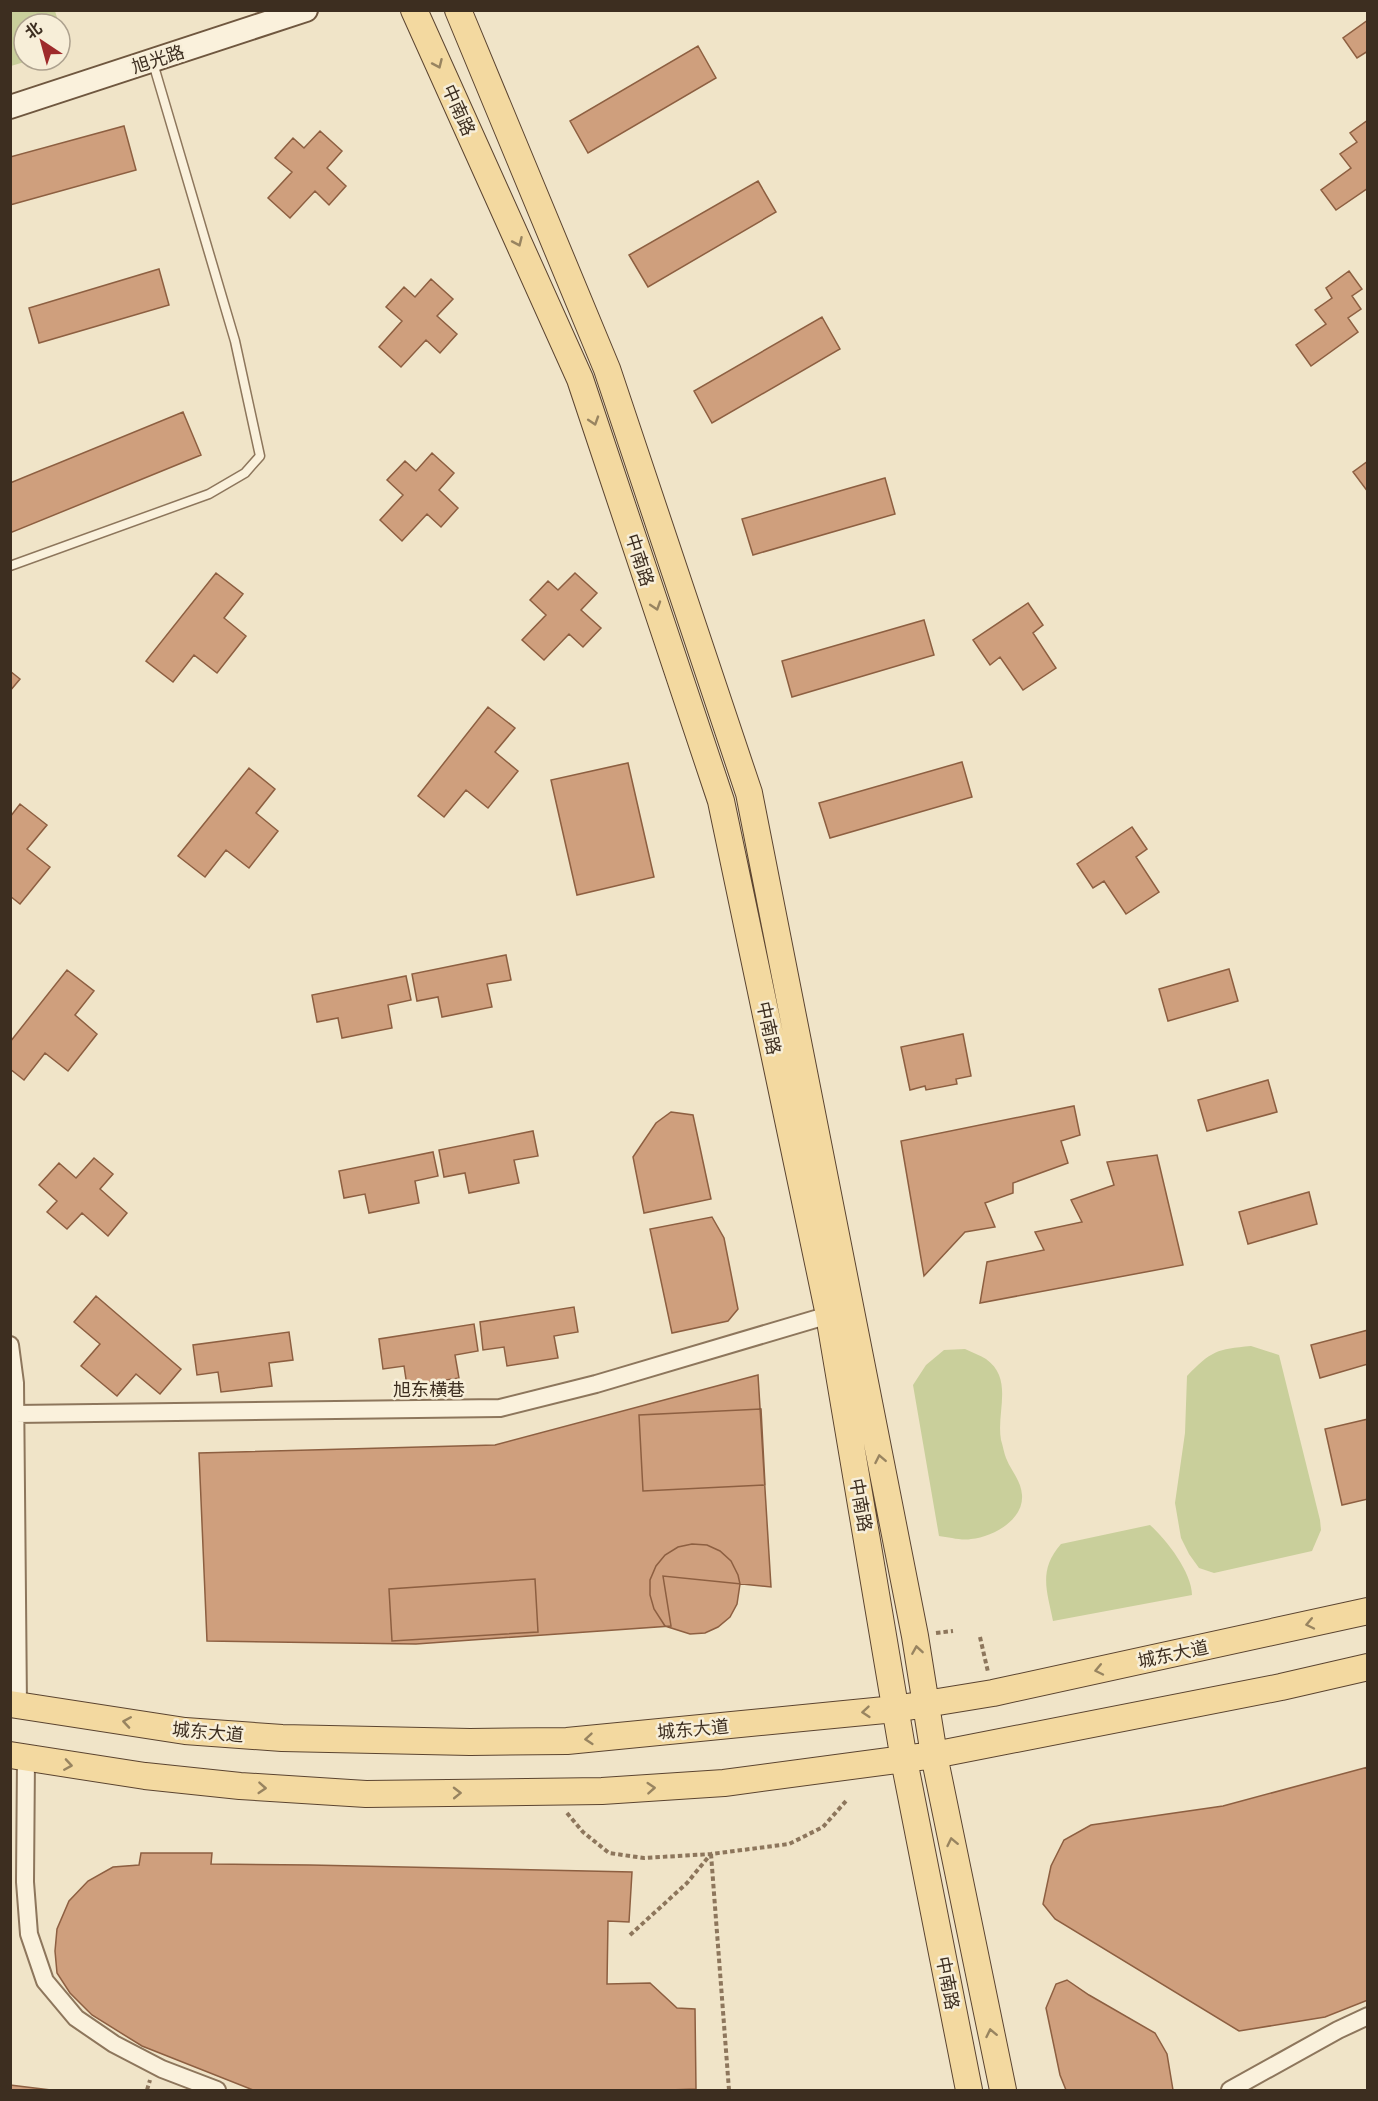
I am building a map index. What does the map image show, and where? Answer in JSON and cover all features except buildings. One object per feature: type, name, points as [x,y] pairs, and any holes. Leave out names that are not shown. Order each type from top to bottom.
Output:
[{"type":"main road","name":"中南路","points":[[414,10],[580,379],[721,801],[829,1315],[904,1760],[969,2091]]},
{"type":"main road","name":"中南路","points":[[458,10],[607,369],[749,793],[915,1636],[934,1755],[1003,2091]]},
{"type":"main road","name":"城东大道","points":[[14,1705],[185,1731],[282,1738],[470,1742],[567,1741],[926,1705],[993,1693],[1368,1611]]},
{"type":"main road","points":[[18,1757],[145,1776],[251,1787],[366,1794],[602,1791],[724,1783],[934,1755],[1368,1668]]},
{"type":"street","name":"旭光路","points":[[10,107],[306,10]]},
{"type":"street","name":"旭东横巷","points":[[15,1414],[500,1408],[596,1384],[829,1315]]},
{"type":"street","points":[[10,1346],[15,1383],[14,1705]]},
{"type":"street","points":[[18,1757],[29,1934],[45,1981],[76,2018],[114,2044],[162,2069],[216,2091]]},
{"type":"street","points":[[1230,2091],[1338,2030],[1368,2016]]},
{"type":"lane","points":[[10,566],[209,494],[245,473],[260,456],[235,341],[153,60]]},
{"type":"path","points":[[980,1637],[993,1693]]},
{"type":"path","points":[[549,1792],[583,1832],[609,1853],[644,1858],[711,1854],[789,1844],[824,1827],[846,1801]]},
{"type":"path","points":[[630,1935],[687,1883],[711,1854]]},
{"type":"path","points":[[711,1854],[729,2091]]},
{"type":"green space","points":[[11,10],[55,11],[12,12],[11,66]]},
{"type":"green space","points":[[1251,1346],[1279,1355],[1321,1530],[1312,1551],[1214,1573],[1199,1568],[1189,1554],[1181,1538],[1175,1503],[1185,1433],[1187,1376],[1202,1361],[1215,1353],[1230,1348]]},
{"type":"green space","points":[[965,1349],[986,1359],[999,1376],[1002,1386],[1001,1440],[1022,1495],[1018,1512],[1006,1526],[980,1538],[964,1540],[939,1536],[913,1385],[926,1365],[944,1350]]},
{"type":"green space","points":[[1150,1525],[1164,1539],[1183,1567],[1191,1586],[1192,1595],[1053,1621],[1046,1581],[1049,1563],[1061,1544]]}]
